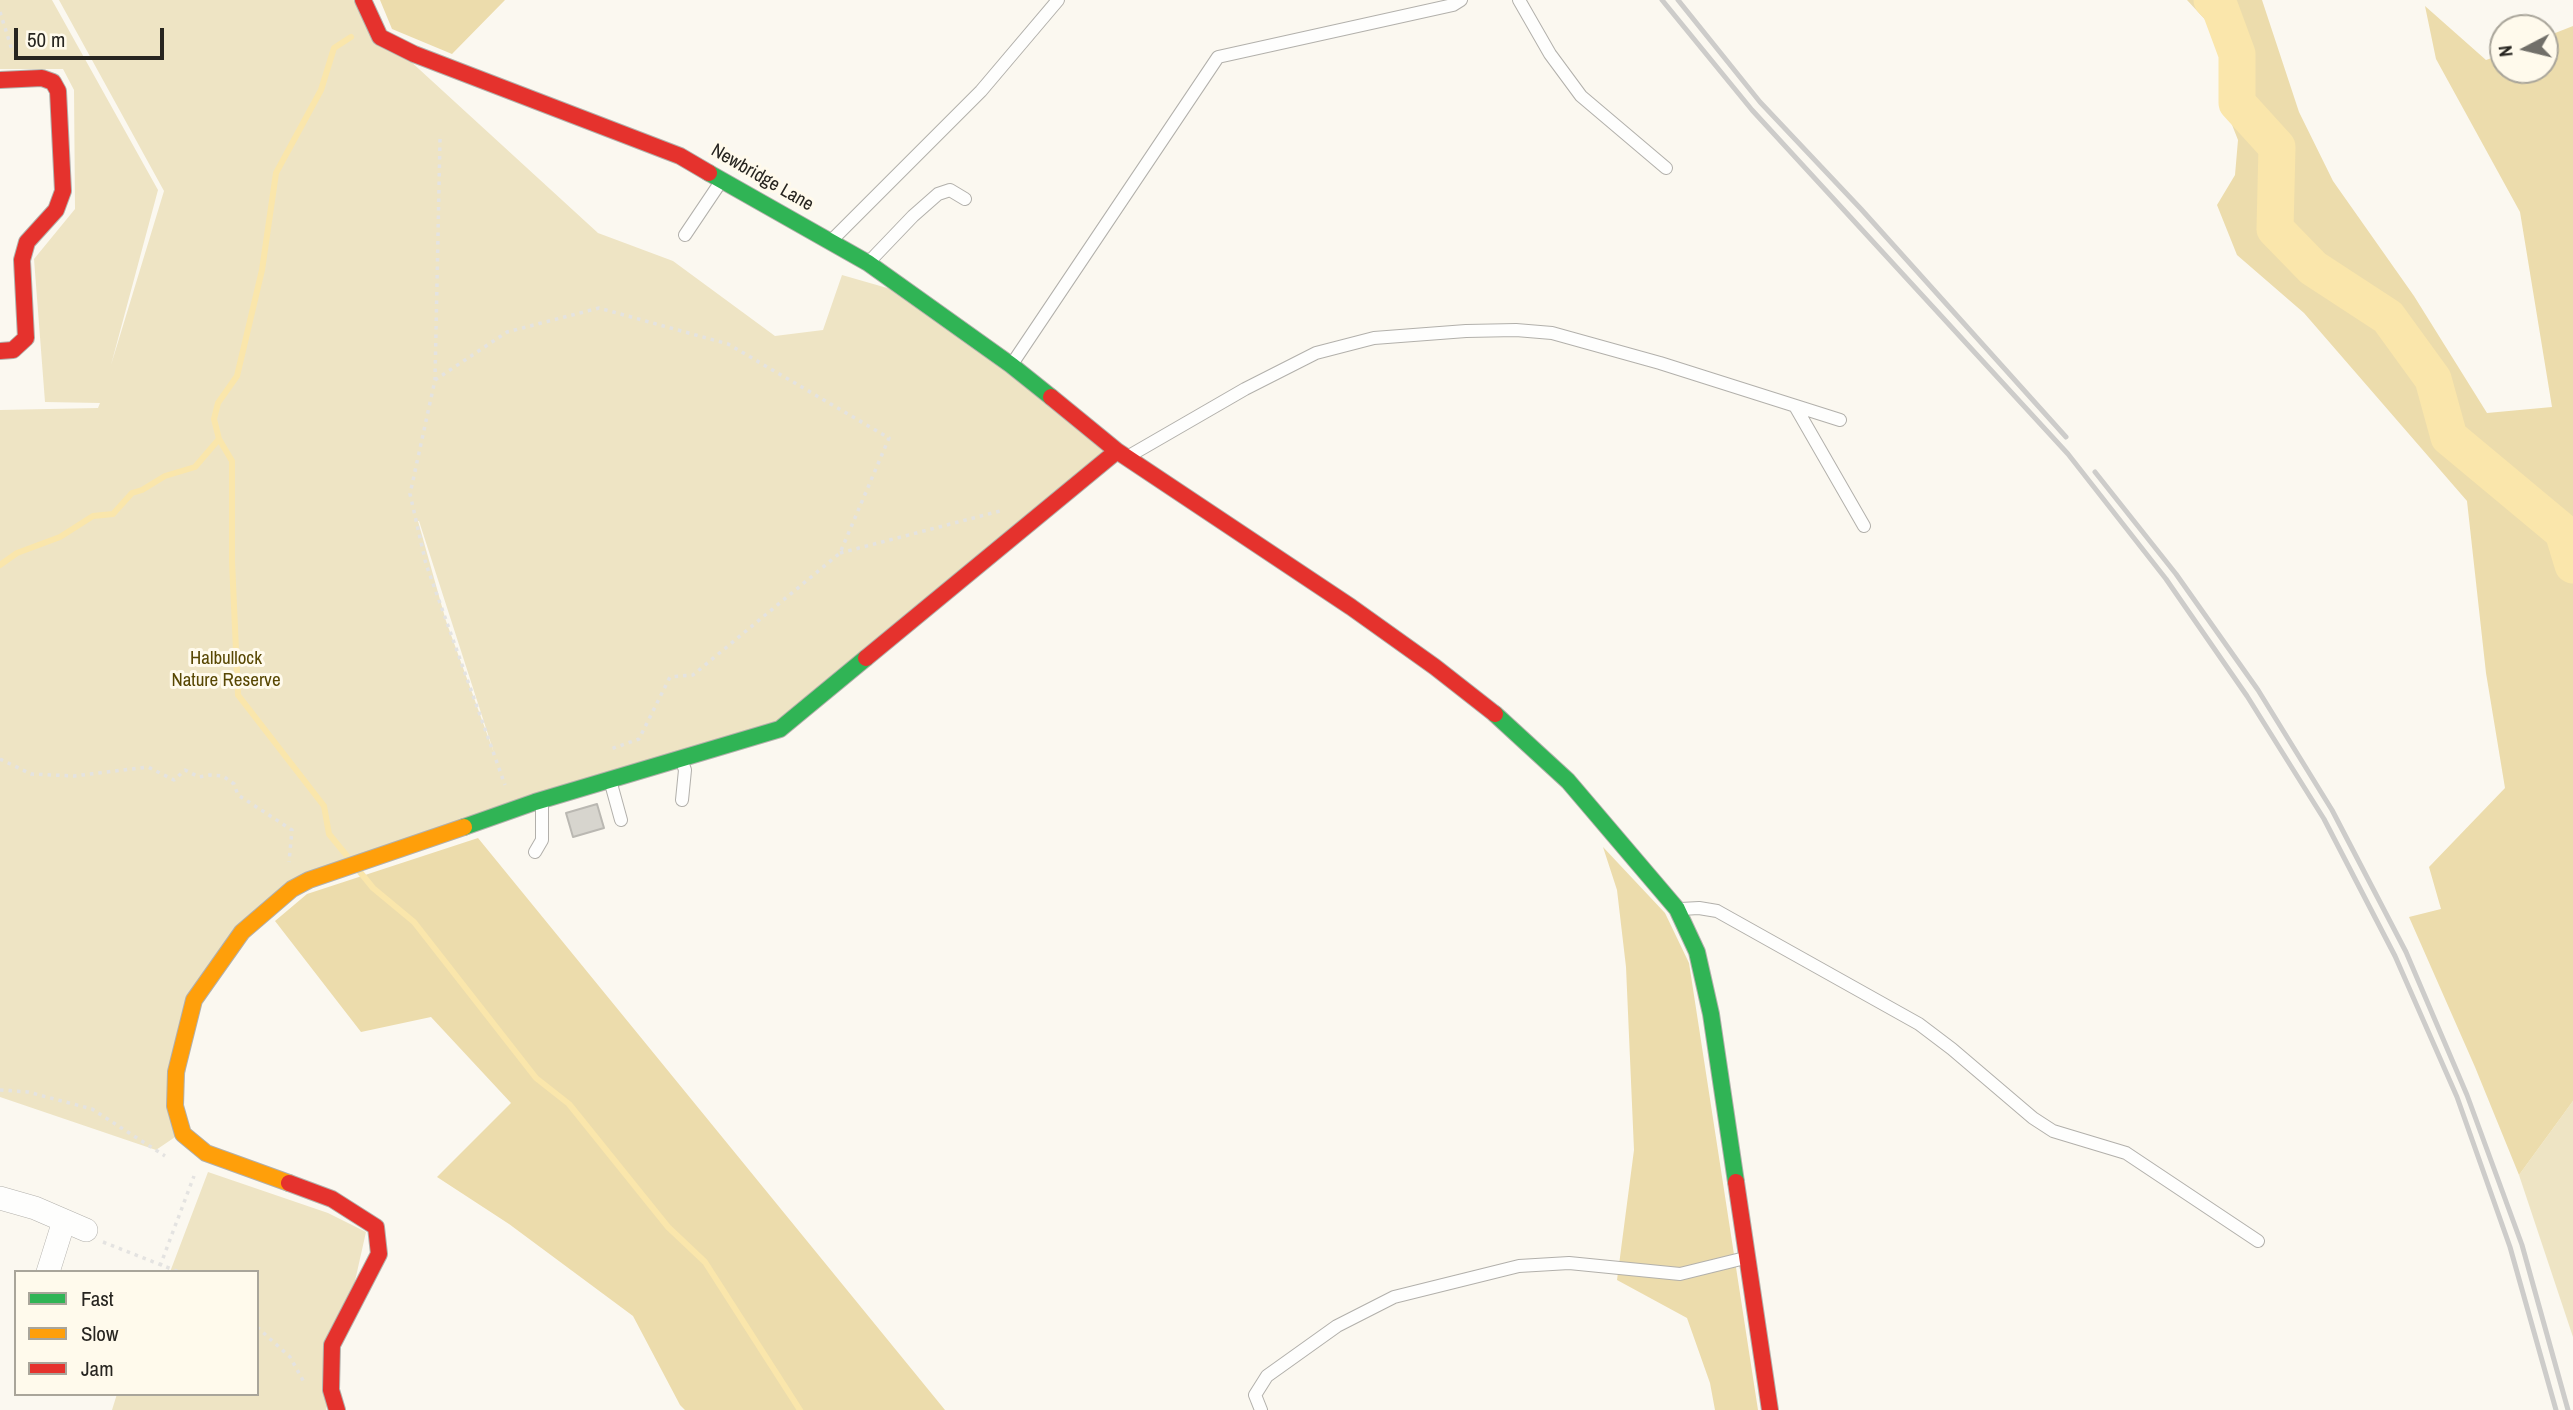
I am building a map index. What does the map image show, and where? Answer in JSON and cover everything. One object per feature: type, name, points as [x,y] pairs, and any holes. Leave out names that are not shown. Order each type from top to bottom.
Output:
[{"type":"street","name":"Newbridge Lane","points":[[363,0],[380,37],[414,54],[680,156],[868,263],[1011,365],[1122,454],[1351,607],[1435,667],[1507,724],[1568,780],[1677,909],[1696,952],[1711,1014],[1770,1410]]},
{"type":"street","points":[[0,80],[42,78],[53,82],[58,91],[63,191],[57,210],[27,242],[22,260],[26,338],[13,350],[0,351]]},
{"type":"street","points":[[337,1410],[331,1390],[332,1345],[379,1254],[376,1227],[332,1199],[206,1153],[183,1134],[175,1105],[176,1072],[194,1000],[242,932],[292,889],[309,880],[542,800],[780,729],[1122,454]]},
{"type":"street","points":[[0,1198],[34,1208],[86,1230]]},
{"type":"street","points":[[49,1270],[64,1221]]},
{"type":"lane","points":[[831,242],[981,91],[1058,0]]},
{"type":"lane","points":[[1011,365],[1218,57],[1452,5],[1461,0]]},
{"type":"lane","points":[[1519,0],[1550,54],[1581,96],[1666,168]]},
{"type":"lane","points":[[685,234],[723,180]]},
{"type":"lane","points":[[868,263],[938,194],[950,190],[965,200]]},
{"type":"lane","points":[[1122,454],[1316,354],[1374,338],[1478,331],[1552,333],[1660,363],[1840,420]]},
{"type":"lane","points":[[1795,406],[1864,526]]},
{"type":"lane","points":[[681,758],[685,770],[682,800]]},
{"type":"lane","points":[[610,780],[621,820]]},
{"type":"lane","points":[[535,852],[542,840],[542,800]]},
{"type":"lane","points":[[1677,909],[1717,911],[1919,1024],[2032,1118],[2053,1131],[2126,1153],[2258,1241]]},
{"type":"lane","points":[[1261,1410],[1255,1395],[1267,1376],[1337,1326],[1394,1297],[1519,1266],[1569,1263],[1680,1274],[1748,1258]]},
{"type":"path","points":[[0,12],[14,56],[17,79]]},
{"type":"path","points":[[440,139],[435,380],[410,494],[426,564],[514,810]]},
{"type":"path","points":[[435,380],[507,332],[599,308],[727,344],[889,438],[840,553]]},
{"type":"path","points":[[603,752],[639,739],[670,677],[693,675],[840,553],[1011,508]]},
{"type":"path","points":[[0,759],[31,774],[74,776],[148,767],[174,780],[185,770],[199,777],[223,776],[234,784],[238,795],[292,830],[288,874]]},
{"type":"path","points":[[0,1090],[28,1092],[92,1109],[166,1156]]},
{"type":"path","points":[[160,1266],[194,1177],[185,1168]]},
{"type":"path","points":[[86,1230],[101,1241],[173,1270]]},
{"type":"path","points":[[259,1329],[290,1357],[306,1388]]},
{"type":"green space","name":"Halbullock Nature Reserve","points":[[0,0],[52,0],[158,190],[111,365],[164,191],[59,0],[360,0],[372,26],[598,233],[673,261],[775,336],[823,330],[842,275],[915,296],[1117,451],[780,729],[292,889],[194,1000],[178,1135],[156,1150],[0,1097],[0,410],[98,408],[100,403],[45,402],[34,259],[75,209],[74,90],[63,69],[0,69]],"holes":[[[419,521],[494,753],[446,621]]]},
{"type":"green space","points":[[2573,1101],[2573,1337],[2519,1175]]},
{"type":"green space","points":[[208,1172],[328,1213],[366,1232],[326,1410],[112,1410],[116,1396],[259,1396],[259,1270],[171,1270]]},
{"type":"shaded area","points":[[380,0],[505,0],[452,54],[392,29]]},
{"type":"shaded area","points":[[2187,0],[2262,0],[2299,112],[2333,181],[2414,296],[2487,413],[2552,407],[2520,212],[2436,59],[2425,6],[2486,60],[2489,59],[2489,84],[2559,84],[2559,32],[2573,26],[2573,1101],[2519,1175],[2409,917],[2441,909],[2429,867],[2505,788],[2486,673],[2467,501],[2304,313],[2237,255],[2217,205],[2235,175],[2238,140],[2223,102],[2222,38]]},
{"type":"shaded area","points":[[478,838],[945,1410],[685,1410],[633,1316],[509,1224],[437,1177],[511,1103],[431,1017],[361,1032],[275,921],[307,894]]},
{"type":"shaded area","points":[[1603,847],[1665,913],[1689,963],[1758,1410],[1715,1410],[1710,1383],[1687,1318],[1617,1280],[1634,1150],[1626,967],[1617,890]]},
{"type":"building","points":[[597,804],[604,828],[573,837],[566,813]]},
{"type":"waterway","points":[[2212,0],[2220,8],[2237,54],[2237,103],[2277,147],[2275,229],[2313,268],[2388,317],[2433,379],[2449,437],[2563,532],[2573,565]]},
{"type":"waterway","points":[[347,856],[329,834],[324,806],[238,695],[232,561],[232,461],[219,439],[214,419],[218,403],[237,376],[262,270],[276,173],[321,90],[334,48],[351,37]]},
{"type":"waterway","points":[[0,565],[17,553],[60,537],[93,516],[113,514],[132,493],[165,476],[195,467],[219,439]]},
{"type":"waterway","points":[[360,872],[373,888],[414,922],[536,1078],[569,1104],[668,1227],[705,1262],[800,1410]]},
{"type":"railway","points":[[1662,0],[1752,110],[2068,454],[2166,579],[2247,696],[2324,819],[2395,956],[2457,1097],[2510,1247],[2556,1410]]},
{"type":"railway","points":[[1678,0],[1760,102],[1861,209],[2066,437]]},
{"type":"railway","points":[[2095,472],[2176,574],[2258,690],[2332,810],[2406,952],[2467,1095],[2522,1245],[2568,1410]]},
{"type":"traffic: fast","points":[[709,173],[868,263],[1011,365],[1051,397]]},
{"type":"traffic: fast","points":[[464,827],[535,802],[780,729],[866,658]]},
{"type":"traffic: fast","points":[[1495,714],[1568,781],[1677,909],[1697,952],[1711,1014],[1736,1182]]},
{"type":"traffic: slow","points":[[289,1183],[206,1153],[183,1134],[175,1106],[176,1072],[194,1000],[242,932],[292,889],[309,880],[464,827]]},
{"type":"traffic: jam","points":[[363,0],[380,37],[414,54],[680,156],[709,173]]},
{"type":"traffic: jam","points":[[0,80],[42,78],[53,82],[58,91],[63,191],[56,210],[27,242],[22,260],[26,338],[13,350],[0,351]]},
{"type":"traffic: jam","points":[[1051,397],[1117,451],[1351,607],[1495,714]]},
{"type":"traffic: jam","points":[[866,658],[1117,451]]},
{"type":"traffic: jam","points":[[1736,1182],[1770,1410]]},
{"type":"traffic: jam","points":[[289,1183],[332,1199],[376,1227],[379,1254],[332,1345],[331,1390],[337,1410]]}]
